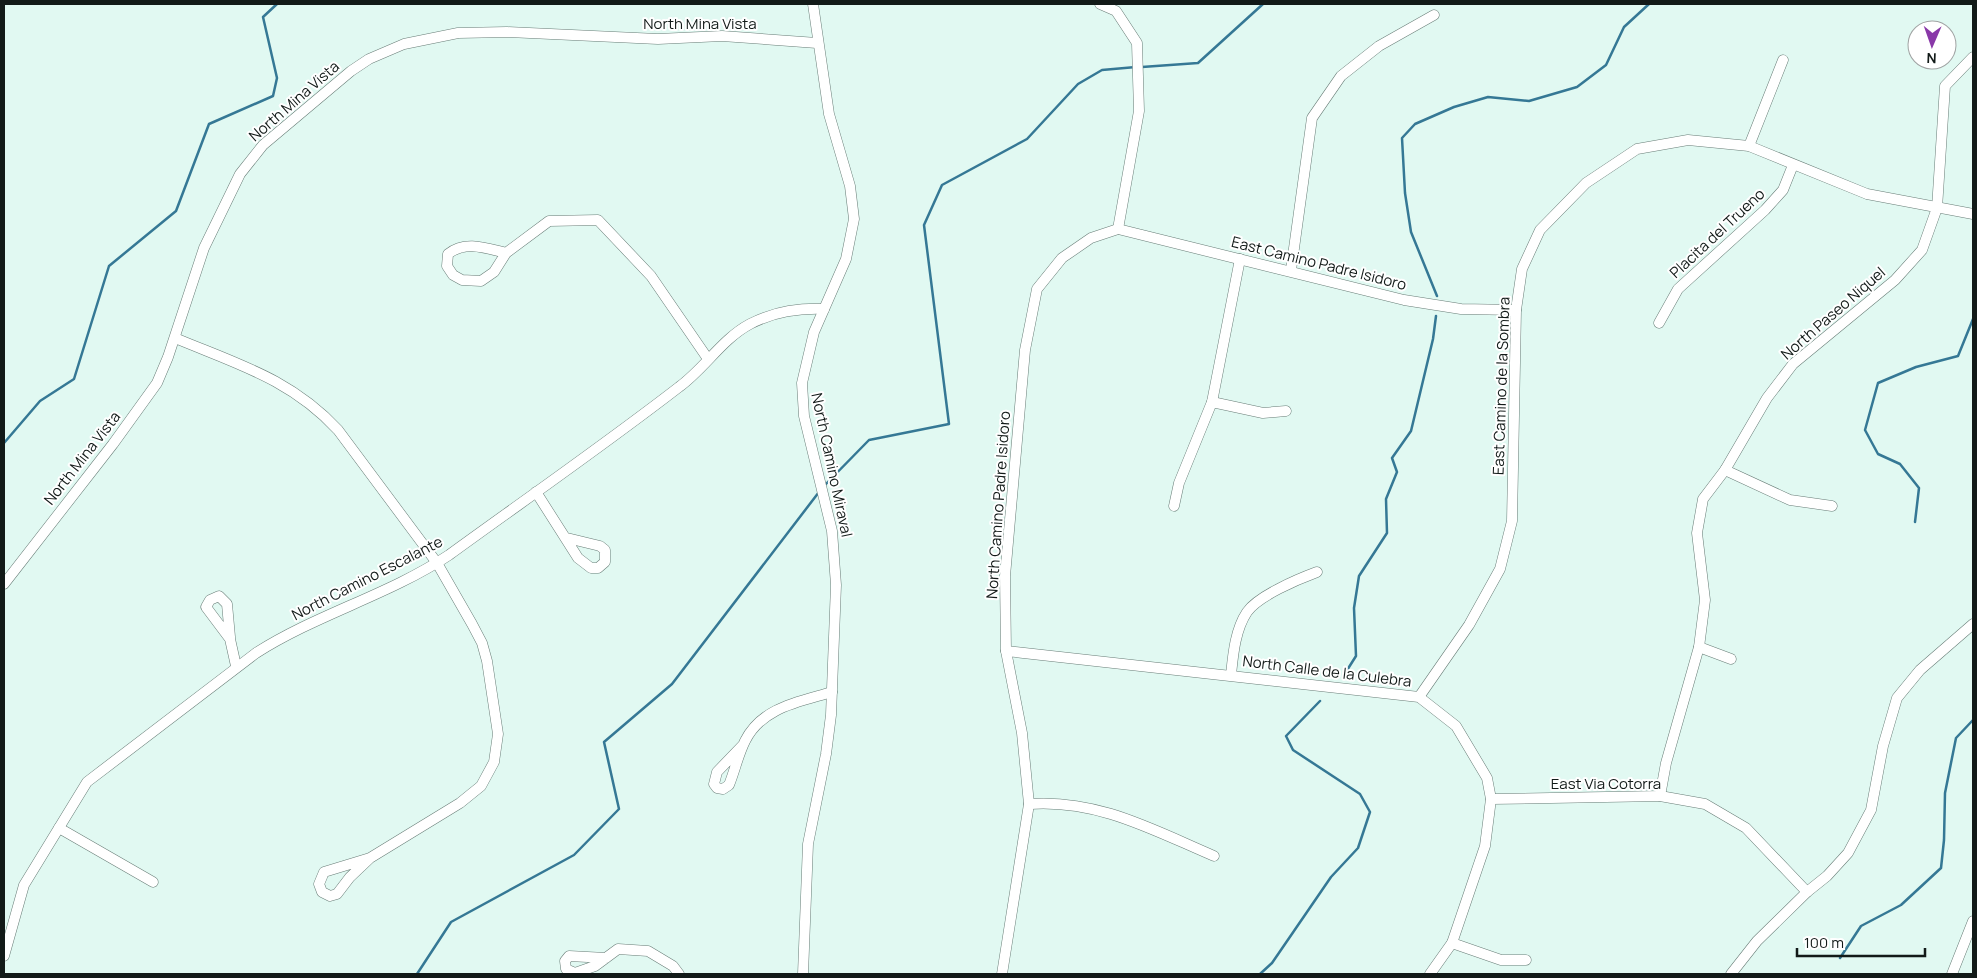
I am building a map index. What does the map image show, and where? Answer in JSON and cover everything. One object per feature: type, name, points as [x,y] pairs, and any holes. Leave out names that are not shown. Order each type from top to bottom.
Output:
[{"type":"street","name":"North Camino Miraval","points":[[803,974],[808,844],[826,754],[832,692],[836,585],[834,547],[827,509],[804,416],[801,394],[803,372],[808,352],[846,259],[853,230],[854,208],[850,186],[828,114],[813,4]]},
{"type":"street","points":[[1100,4],[1116,11],[1137,43],[1138,111],[1118,229]]},
{"type":"street","points":[[1291,270],[1312,118],[1340,76],[1378,46],[1434,15]]},
{"type":"street","name":"North Mina Vista","points":[[4,584],[147,398],[163,371],[207,240],[230,191],[250,160],[263,145],[314,100],[351,71],[389,50],[428,38],[478,32],[637,38],[744,37],[817,43]]},
{"type":"street","name":"North Paseo Niquel","points":[[1660,796],[1666,763],[1698,647],[1705,600],[1697,533],[1703,499],[1725,470],[1766,398],[1793,364],[1895,280],[1922,250],[1937,208],[1944,86],[1973,57]]},
{"type":"street","points":[[1749,146],[1783,60]]},
{"type":"street","name":"East Camino de la Sombra","points":[[1419,697],[1469,625],[1500,569],[1512,521],[1516,310],[1522,269],[1540,230],[1586,183],[1637,149],[1688,140],[1749,146],[1866,194],[1973,214]]},
{"type":"street","name":"Placita del Trueno","points":[[1659,323],[1678,289],[1765,210],[1783,190],[1793,165]]},
{"type":"street","points":[[506,253],[470,246],[456,247],[448,254],[448,266],[453,275],[462,280],[481,281],[494,272],[506,253],[549,221],[598,220],[651,276],[708,359]]},
{"type":"street","name":"East Camino Padre Isidoro","points":[[1118,229],[1291,270],[1404,300],[1461,309],[1516,310]]},
{"type":"street","name":"North Camino Padre Isidoro","points":[[1002,974],[1029,804],[1022,733],[1006,650],[1004,576],[1025,350],[1037,289],[1062,258],[1091,238],[1118,229]]},
{"type":"street","points":[[1174,506],[1179,483],[1212,402],[1240,259]]},
{"type":"street","name":"North Camino Escalante","points":[[4,956],[24,885],[87,782],[236,666],[276,640],[436,563],[681,386],[734,334],[752,323],[792,310],[824,309]]},
{"type":"street","points":[[175,338],[270,377],[297,393],[322,412],[338,430],[436,563],[464,609],[484,652],[498,724],[498,743],[494,762],[486,779],[474,793],[370,858],[350,877],[337,894],[330,896],[322,892],[319,884],[324,872],[370,858]]},
{"type":"street","points":[[1212,402],[1263,413],[1286,411]]},
{"type":"street","points":[[1725,470],[1790,500],[1832,506]]},
{"type":"street","points":[[536,492],[567,538]]},
{"type":"street","points":[[1231,675],[1235,642],[1247,611],[1284,584],[1317,572]]},
{"type":"street","points":[[1731,974],[1757,941],[1807,892],[1827,876],[1848,853],[1871,810],[1883,746],[1897,698],[1920,670],[1973,624]]},
{"type":"street","points":[[230,639],[236,666]]},
{"type":"street","points":[[1698,647],[1731,659]]},
{"type":"street","name":"North Calle de la Culebra","points":[[1006,650],[1419,697],[1456,726],[1487,778],[1491,799],[1485,846],[1452,943],[1430,974]]},
{"type":"street","points":[[743,744],[754,726],[771,712],[782,706],[832,692]]},
{"type":"street","name":"East Via Cotorra","points":[[1491,799],[1660,796],[1705,804],[1746,828],[1807,892]]},
{"type":"street","points":[[1029,804],[1050,802],[1116,814],[1214,856]]},
{"type":"street","points":[[59,828],[153,882]]},
{"type":"street","points":[[1952,974],[1973,921]]},
{"type":"street","points":[[1452,943],[1501,960],[1526,960]]},
{"type":"street","points":[[606,958],[618,949],[648,951],[673,966],[680,974]]},
{"type":"waterway","points":[[4,443],[40,401],[74,379],[109,266],[176,211],[209,124],[273,96],[277,78],[263,17],[277,4]]},
{"type":"waterway","points":[[1142,67],[1198,63],[1263,4]]},
{"type":"waterway","points":[[1437,296],[1411,232],[1405,193],[1402,138],[1415,124],[1454,107],[1488,97],[1529,101],[1577,87],[1606,65],[1624,27],[1649,4]]},
{"type":"waterway","points":[[824,486],[869,440],[949,424],[924,225],[942,185],[1027,139],[1078,84],[1102,70],[1136,67]]},
{"type":"waterway","points":[[1344,675],[1356,656],[1354,608],[1359,576],[1387,533],[1386,499],[1397,472],[1392,458],[1411,431],[1433,339],[1436,316]]},
{"type":"waterway","points":[[1915,522],[1919,488],[1900,464],[1878,454],[1865,430],[1878,383],[1916,367],[1958,356],[1973,319]]},
{"type":"waterway","points":[[417,974],[451,922],[574,855],[619,809],[604,742],[672,684],[819,492]]},
{"type":"waterway","points":[[1260,974],[1272,963],[1331,877],[1358,848],[1370,812],[1360,794],[1293,750],[1286,736],[1320,701]]},
{"type":"waterway","points":[[1840,958],[1861,926],[1901,905],[1941,868],[1944,840],[1945,793],[1956,738],[1973,720]]}]
